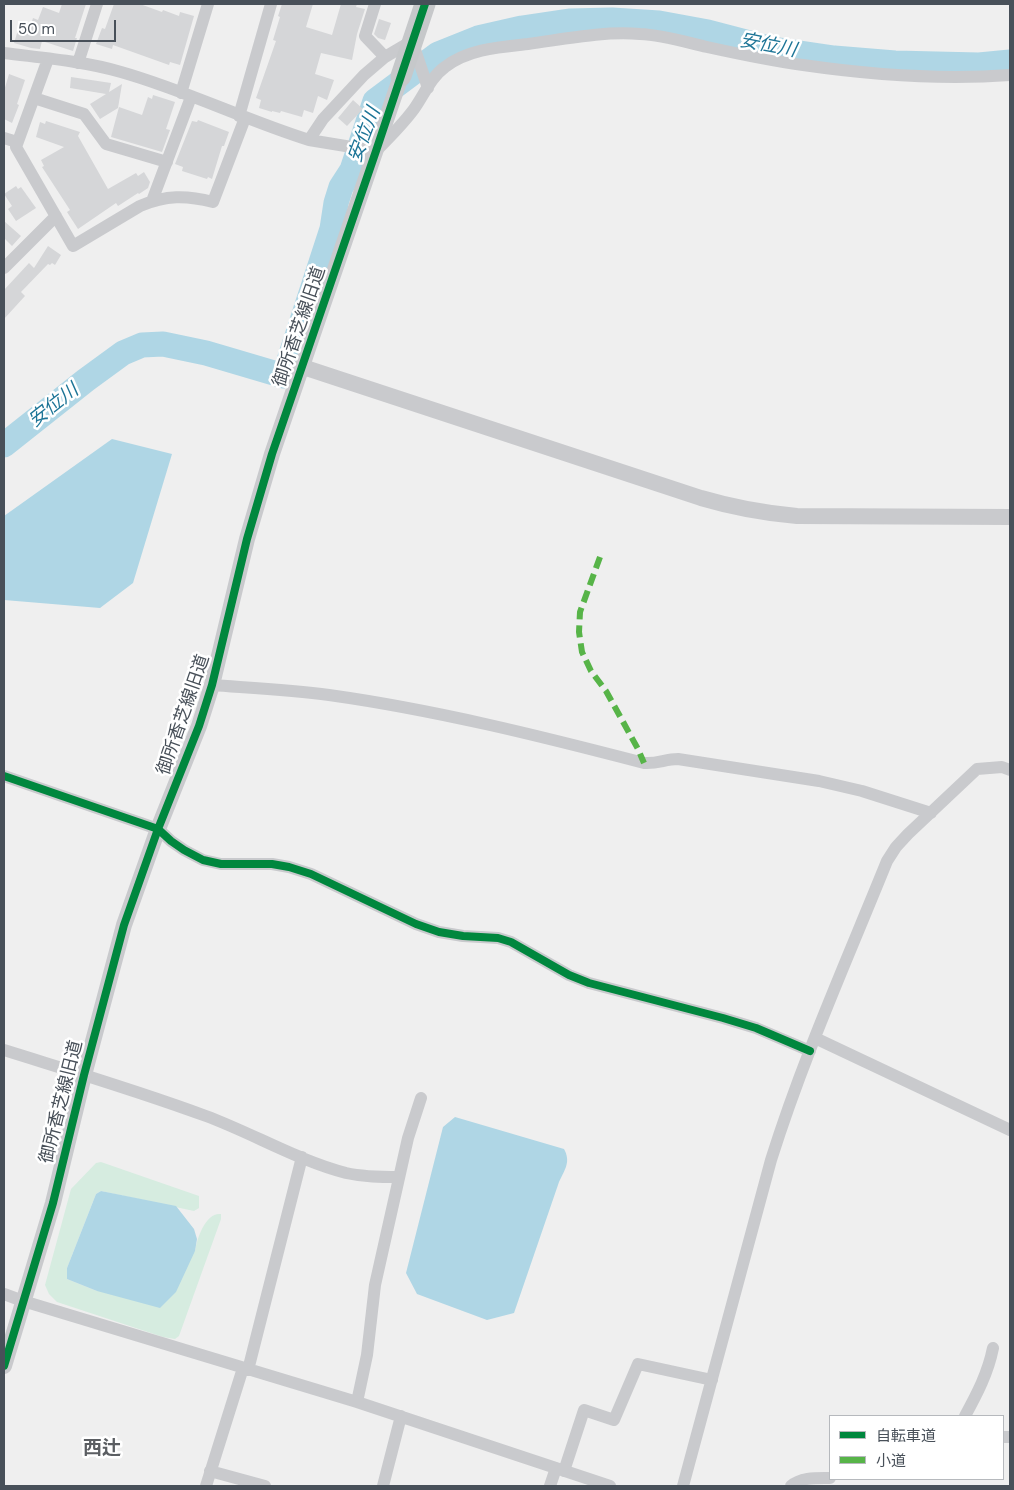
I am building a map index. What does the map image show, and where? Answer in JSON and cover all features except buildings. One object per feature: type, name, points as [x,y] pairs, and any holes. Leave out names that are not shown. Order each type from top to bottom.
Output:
[{"type":"main road","points":[[401,76],[425,4]]},
{"type":"street","points":[[78,63],[97,4]]},
{"type":"street","points":[[48,59],[16,147],[73,246],[140,206],[152,201],[175,197],[213,202],[242,117],[271,4]]},
{"type":"street","points":[[375,4],[365,36],[385,57]]},
{"type":"street","points":[[152,201],[167,162],[186,95],[204,5]]},
{"type":"street","points":[[4,53],[78,63],[120,72],[148,80],[242,117],[309,140],[372,151],[395,132],[413,110],[426,83],[446,66],[475,52],[610,34],[641,34],[671,38],[761,59],[860,72],[948,77],[1010,75]]},
{"type":"street","points":[[309,140],[323,118],[364,75],[385,57],[412,41],[426,83]]},
{"type":"street","name":"御所香芝線旧道","points":[[4,1366],[52,1203],[124,925],[158,829],[199,726],[212,685],[258,499],[303,367],[372,151],[386,119],[401,76]]},
{"type":"street","points":[[34,98],[84,114],[106,144],[167,162]]},
{"type":"street","points":[[4,138],[18,142]]},
{"type":"street","points":[[5,263],[56,216]]},
{"type":"street","points":[[303,367],[701,498],[765,514],[798,516],[1010,517]]},
{"type":"street","points":[[212,685],[329,695],[423,711],[509,729],[644,763],[678,758],[819,781],[862,791],[931,813]]},
{"type":"street","points":[[683,1486],[771,1160],[783,1123],[815,1038],[887,862],[896,847],[977,769],[1002,767],[1010,770]]},
{"type":"street","points":[[4,776],[158,829],[184,850],[202,860],[221,864],[272,864],[289,867],[311,874],[416,924],[439,932],[462,936],[498,938],[511,942],[568,975],[589,983],[756,1028],[810,1051]]},
{"type":"street","points":[[815,1038],[1010,1130]]},
{"type":"street","points":[[4,1050],[207,1117],[302,1158],[345,1172],[376,1177],[399,1177]]},
{"type":"street","points":[[357,1402],[367,1355],[375,1286],[408,1138],[421,1098]]},
{"type":"street","points":[[206,1486],[245,1369],[302,1158]]},
{"type":"street","points":[[4,1294],[357,1402],[610,1486]]},
{"type":"street","points":[[966,1415],[985,1378],[993,1348]]},
{"type":"street","points":[[550,1486],[560,1469],[584,1410],[614,1420],[638,1364],[712,1380]]},
{"type":"street","points":[[383,1486],[401,1416]]},
{"type":"street","points":[[210,1470],[265,1486]]},
{"type":"street","points":[[790,1486],[804,1479],[829,1478]]},
{"type":"green space","points":[[101,1162],[199,1196],[199,1208],[194,1211],[101,1191],[96,1194],[67,1268],[67,1279],[97,1291],[195,1251],[200,1233],[207,1221],[216,1214],[221,1214],[221,1219],[179,1336],[175,1339],[163,1337],[57,1302],[49,1294],[45,1285],[71,1189],[96,1163]]},
{"type":"water","points":[[112,439],[172,454],[133,583],[100,608],[4,600],[4,516]]},
{"type":"water","points":[[455,1117],[564,1149],[567,1158],[566,1166],[514,1313],[487,1320],[417,1294],[406,1273],[443,1127]]},
{"type":"water","points":[[101,1191],[176,1206],[194,1229],[197,1239],[195,1251],[176,1292],[160,1308],[97,1291],[67,1279],[67,1268],[96,1194]]},
{"type":"waterway","name":"安位川","points":[[4,445],[123,353],[142,345],[163,344],[206,353],[284,376],[332,229],[336,203],[341,187],[352,170],[375,101],[438,54],[478,38],[522,28],[569,21],[612,20],[659,23],[708,32],[773,49],[834,58],[895,63],[979,65],[1010,62]]},
{"type":"marked path","points":[[600,557],[580,612],[579,632],[582,652],[591,671],[606,691],[644,763]]},
{"type":"cycle path","points":[[4,1366],[53,1203],[84,1075],[124,925],[158,829],[199,726],[212,685],[247,539],[272,454],[425,4]]},
{"type":"cycle path","points":[[4,776],[158,829],[184,850],[203,860],[221,864],[272,864],[289,867],[311,874],[416,924],[439,932],[463,936],[498,938],[511,942],[569,975],[589,983],[756,1028],[810,1051]]},
{"type":"district","name":"西辻","points":[[102,1449]]}]
